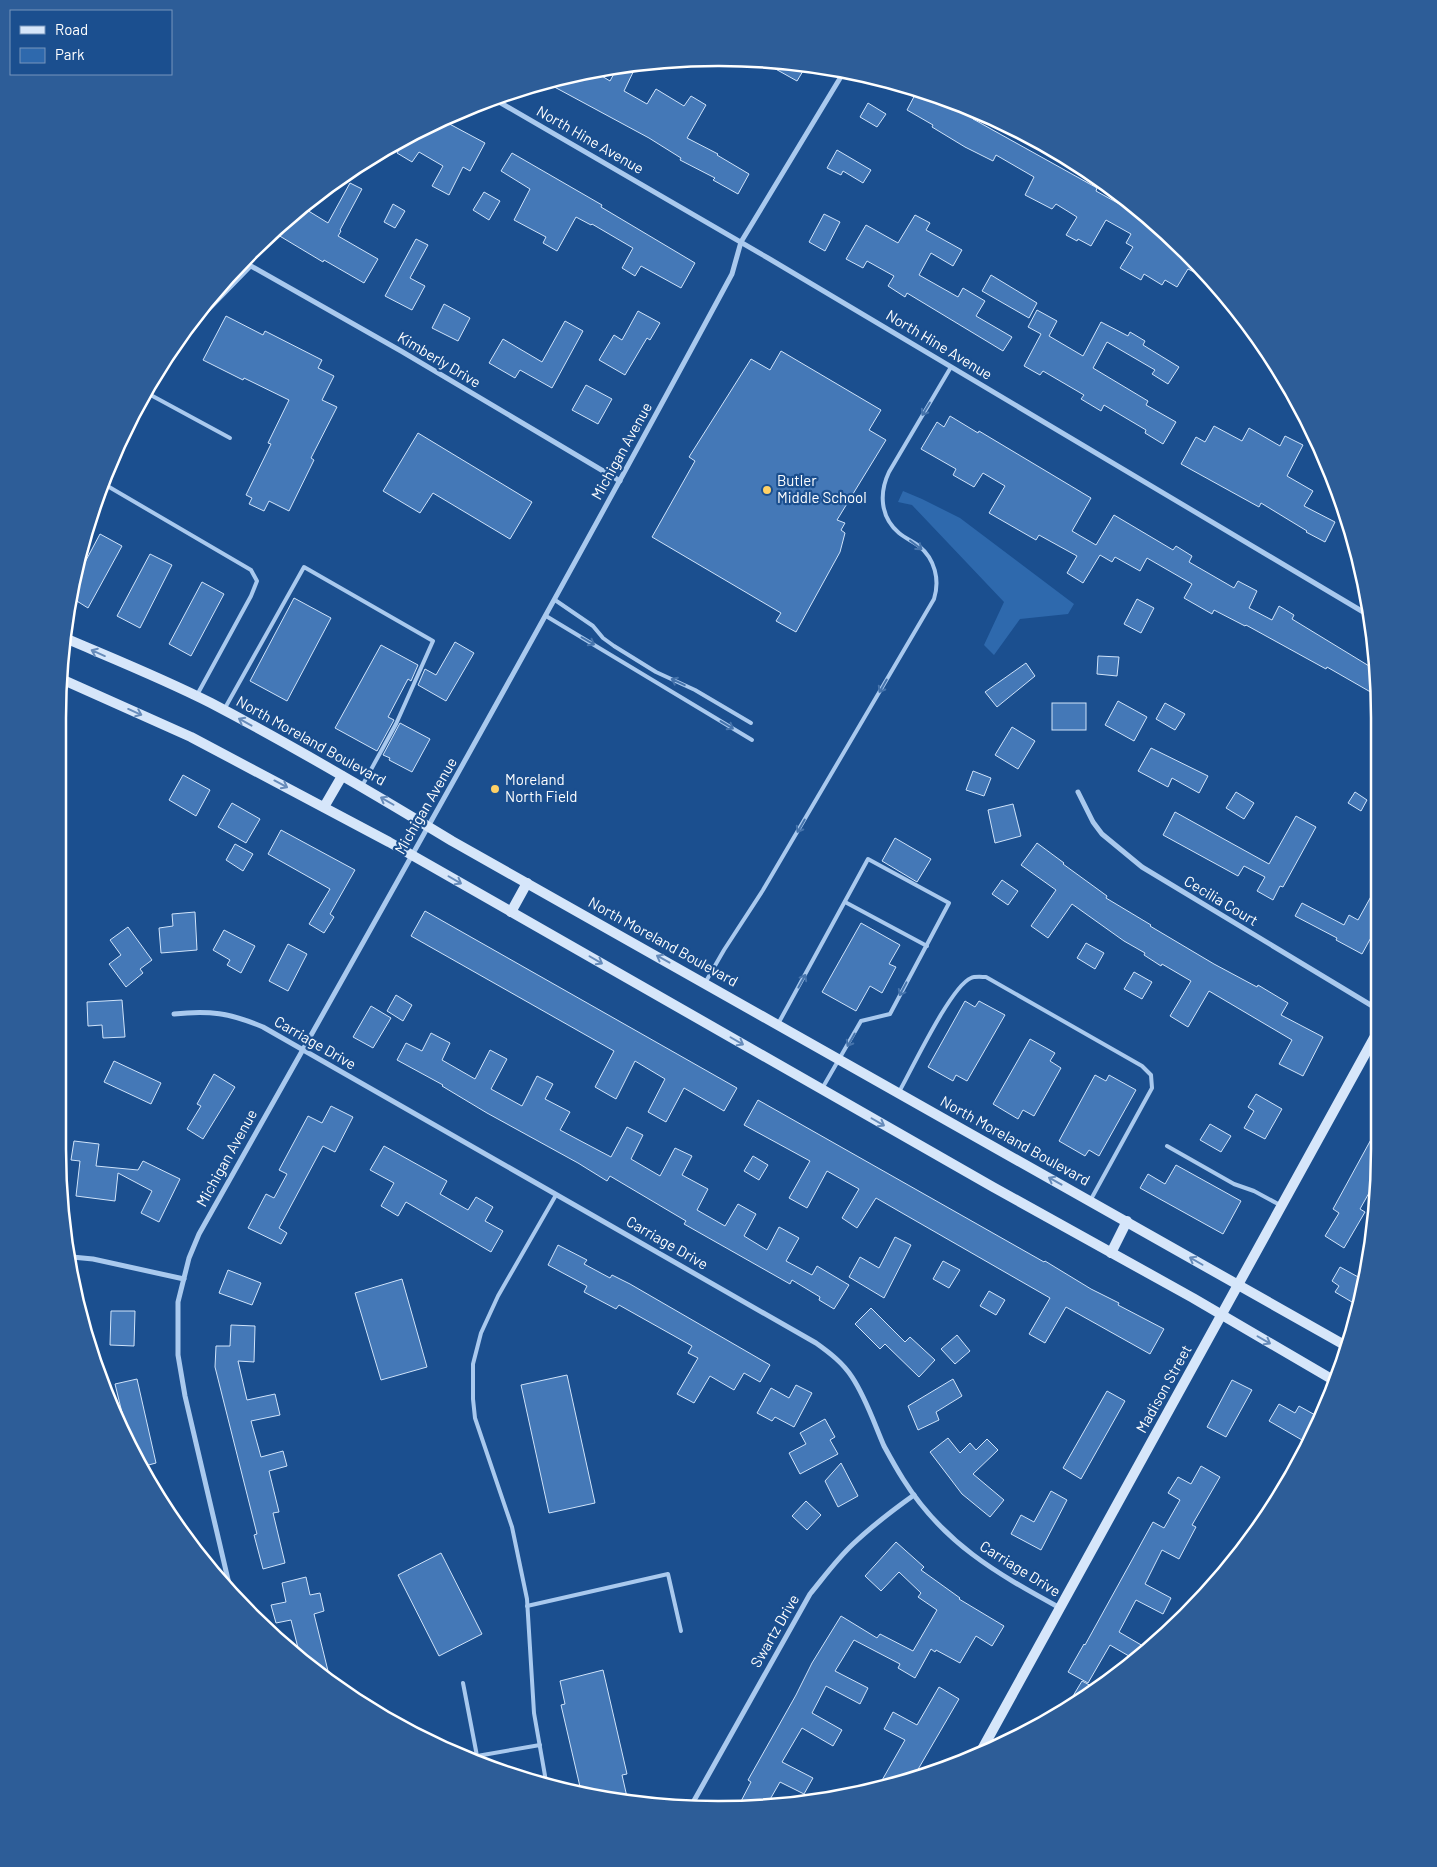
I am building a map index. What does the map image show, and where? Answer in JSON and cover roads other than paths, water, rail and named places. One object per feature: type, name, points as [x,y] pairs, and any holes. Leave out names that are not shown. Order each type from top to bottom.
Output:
[{"type":"street","name":"Michigan Avenue","points":[[227,1578],[185,1396],[178,1354],[178,1302],[189,1258],[199,1234],[429,826],[620,481],[732,274],[741,242],[840,78]]},
{"type":"street","name":"North Hine Avenue","points":[[502,104],[741,242],[1361,611]]},
{"type":"street","name":"Kimberly Drive","points":[[251,266],[400,351],[620,481]]},
{"type":"street","name":"North Moreland Boulevard","points":[[71,641],[224,710],[1341,1343]]},
{"type":"street","points":[[68,682],[192,737],[324,807],[1329,1377]]},
{"type":"street","points":[[324,807],[342,776]]},
{"type":"street","name":"Cecilia Court","points":[[1078,792],[1093,822],[1102,834],[1142,867],[1371,1005]]},
{"type":"street","points":[[511,912],[527,882]]},
{"type":"street","name":"Carriage Drive","points":[[174,1014],[210,1012],[244,1020],[262,1028],[816,1343],[837,1359],[851,1375],[860,1389],[885,1447],[914,1495],[948,1534],[974,1557],[1009,1581],[1060,1608]]},
{"type":"street","name":"Madison Street","points":[[986,1743],[1371,1044]]},
{"type":"street","points":[[1111,1253],[1127,1221]]},
{"type":"street","points":[[76,1257],[93,1259],[184,1279]]},
{"type":"street","name":"Swartz Drive","points":[[694,1800],[810,1594],[852,1544],[914,1495]]},
{"type":"lane","points":[[219,298],[251,266]]},
{"type":"lane","points":[[705,983],[763,890],[934,599],[937,580],[932,562],[921,548],[898,533],[891,525],[887,519],[882,501],[884,482],[889,472],[951,367]]},
{"type":"lane","points":[[152,395],[230,438]]},
{"type":"lane","points":[[109,487],[251,570],[257,581],[251,596],[196,696]]},
{"type":"lane","points":[[224,710],[304,567],[433,641],[396,724],[362,787]]},
{"type":"lane","points":[[555,600],[593,626],[603,638],[614,646],[656,672],[695,690],[751,723]]},
{"type":"lane","points":[[546,616],[752,740]]},
{"type":"lane","points":[[778,1024],[868,859],[949,903],[890,1014],[861,1021],[822,1089]]},
{"type":"lane","points":[[845,902],[926,946]]},
{"type":"lane","points":[[899,1093],[950,1000],[962,984],[972,977],[986,977],[1142,1066],[1151,1075],[1152,1088],[1090,1201]]},
{"type":"lane","points":[[1167,1146],[1234,1184],[1254,1191],[1282,1207]]},
{"type":"lane","points":[[545,1778],[534,1713],[527,1606],[522,1572],[512,1527],[475,1418],[473,1364],[481,1333],[498,1296],[556,1195]]},
{"type":"lane","points":[[527,1606],[668,1574],[681,1631]]},
{"type":"lane","points":[[463,1683],[477,1754]]},
{"type":"lane","points":[[481,1755],[540,1746]]},
{"type":"place","name":"Butler Middle School","points":[[767,490]]},
{"type":"place","name":"Moreland North Field","points":[[495,789]]}]
